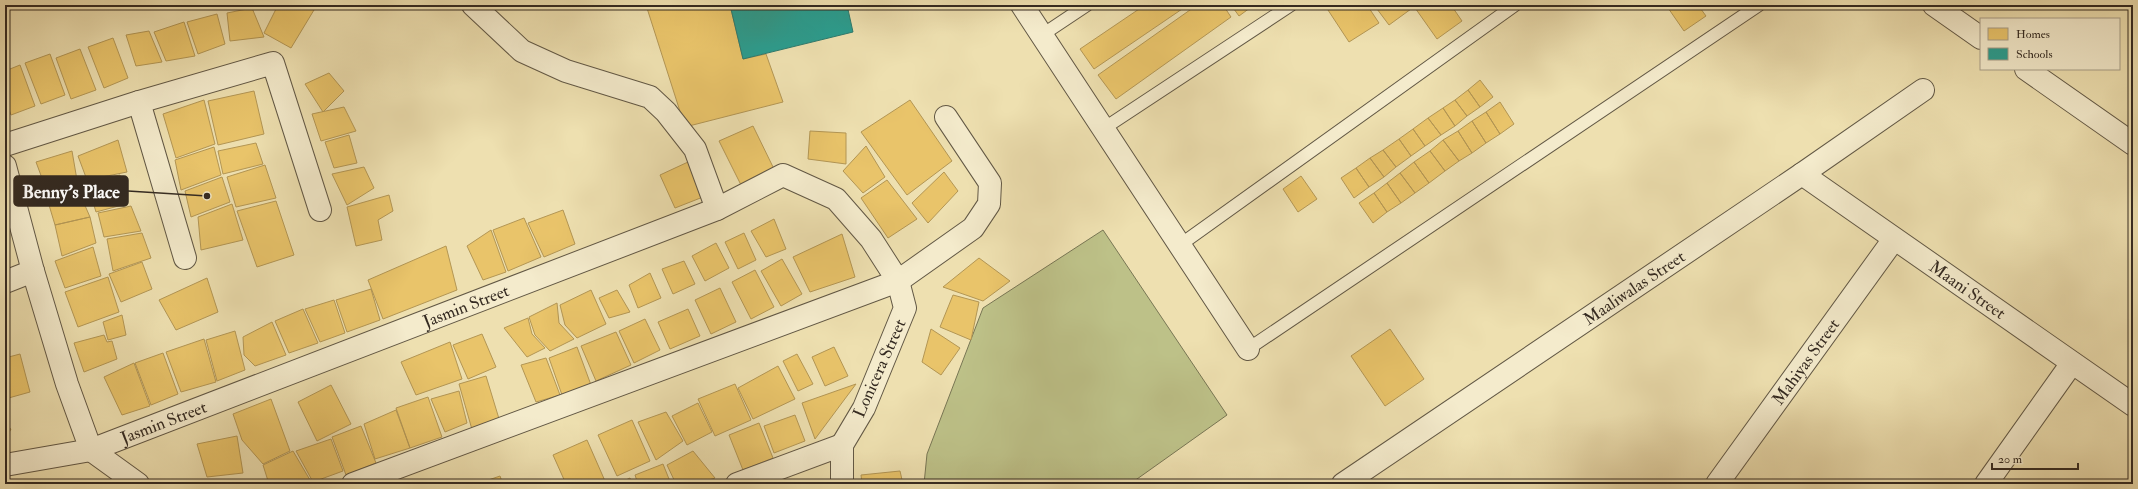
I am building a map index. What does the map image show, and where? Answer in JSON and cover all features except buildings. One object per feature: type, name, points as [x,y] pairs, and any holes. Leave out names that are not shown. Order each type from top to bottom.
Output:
[{"type":"street","points":[[473,5],[522,51],[566,71],[650,97],[666,112],[696,149],[717,209]]},
{"type":"street","points":[[1022,5],[1248,349]]},
{"type":"street","points":[[1934,5],[1980,37]]},
{"type":"street","points":[[5,145],[138,102],[273,63],[320,210]]},
{"type":"street","points":[[2027,70],[2133,144]]},
{"type":"street","name":"Maaliwalas Street","points":[[1344,484],[1802,174],[1923,90]]},
{"type":"street","points":[[138,102],[185,258]]},
{"type":"street","points":[[353,484],[898,281],[973,228],[989,204],[990,183],[946,117]]},
{"type":"street","points":[[5,166],[33,272],[67,384],[91,450],[138,484]]},
{"type":"street","name":"Maani Street","points":[[1802,174],[2133,406]]},
{"type":"street","name":"Jasmin Street","points":[[91,450],[717,209],[783,175],[836,199]]},
{"type":"street","name":"Lonicera Street","points":[[836,199],[871,239],[898,281],[905,308],[864,408],[842,445]]},
{"type":"street","name":"Mahiyas Street","points":[[1717,484],[1894,239]]},
{"type":"street","points":[[5,282],[33,272]]},
{"type":"street","points":[[1986,484],[2072,363]]},
{"type":"street","points":[[737,484],[842,445],[842,484]]},
{"type":"street","points":[[5,465],[91,450]]},
{"type":"lane","points":[[1042,35],[1087,5]]},
{"type":"lane","points":[[1104,129],[1291,5]]},
{"type":"lane","points":[[1180,245],[1515,5]]},
{"type":"lane","points":[[1248,349],[1759,5]]},
{"type":"green space","points":[[1103,230],[1227,415],[1130,484],[924,484],[927,454],[983,308]]},
{"type":"place","name":"Benny's Place","points":[[207,196]]}]
